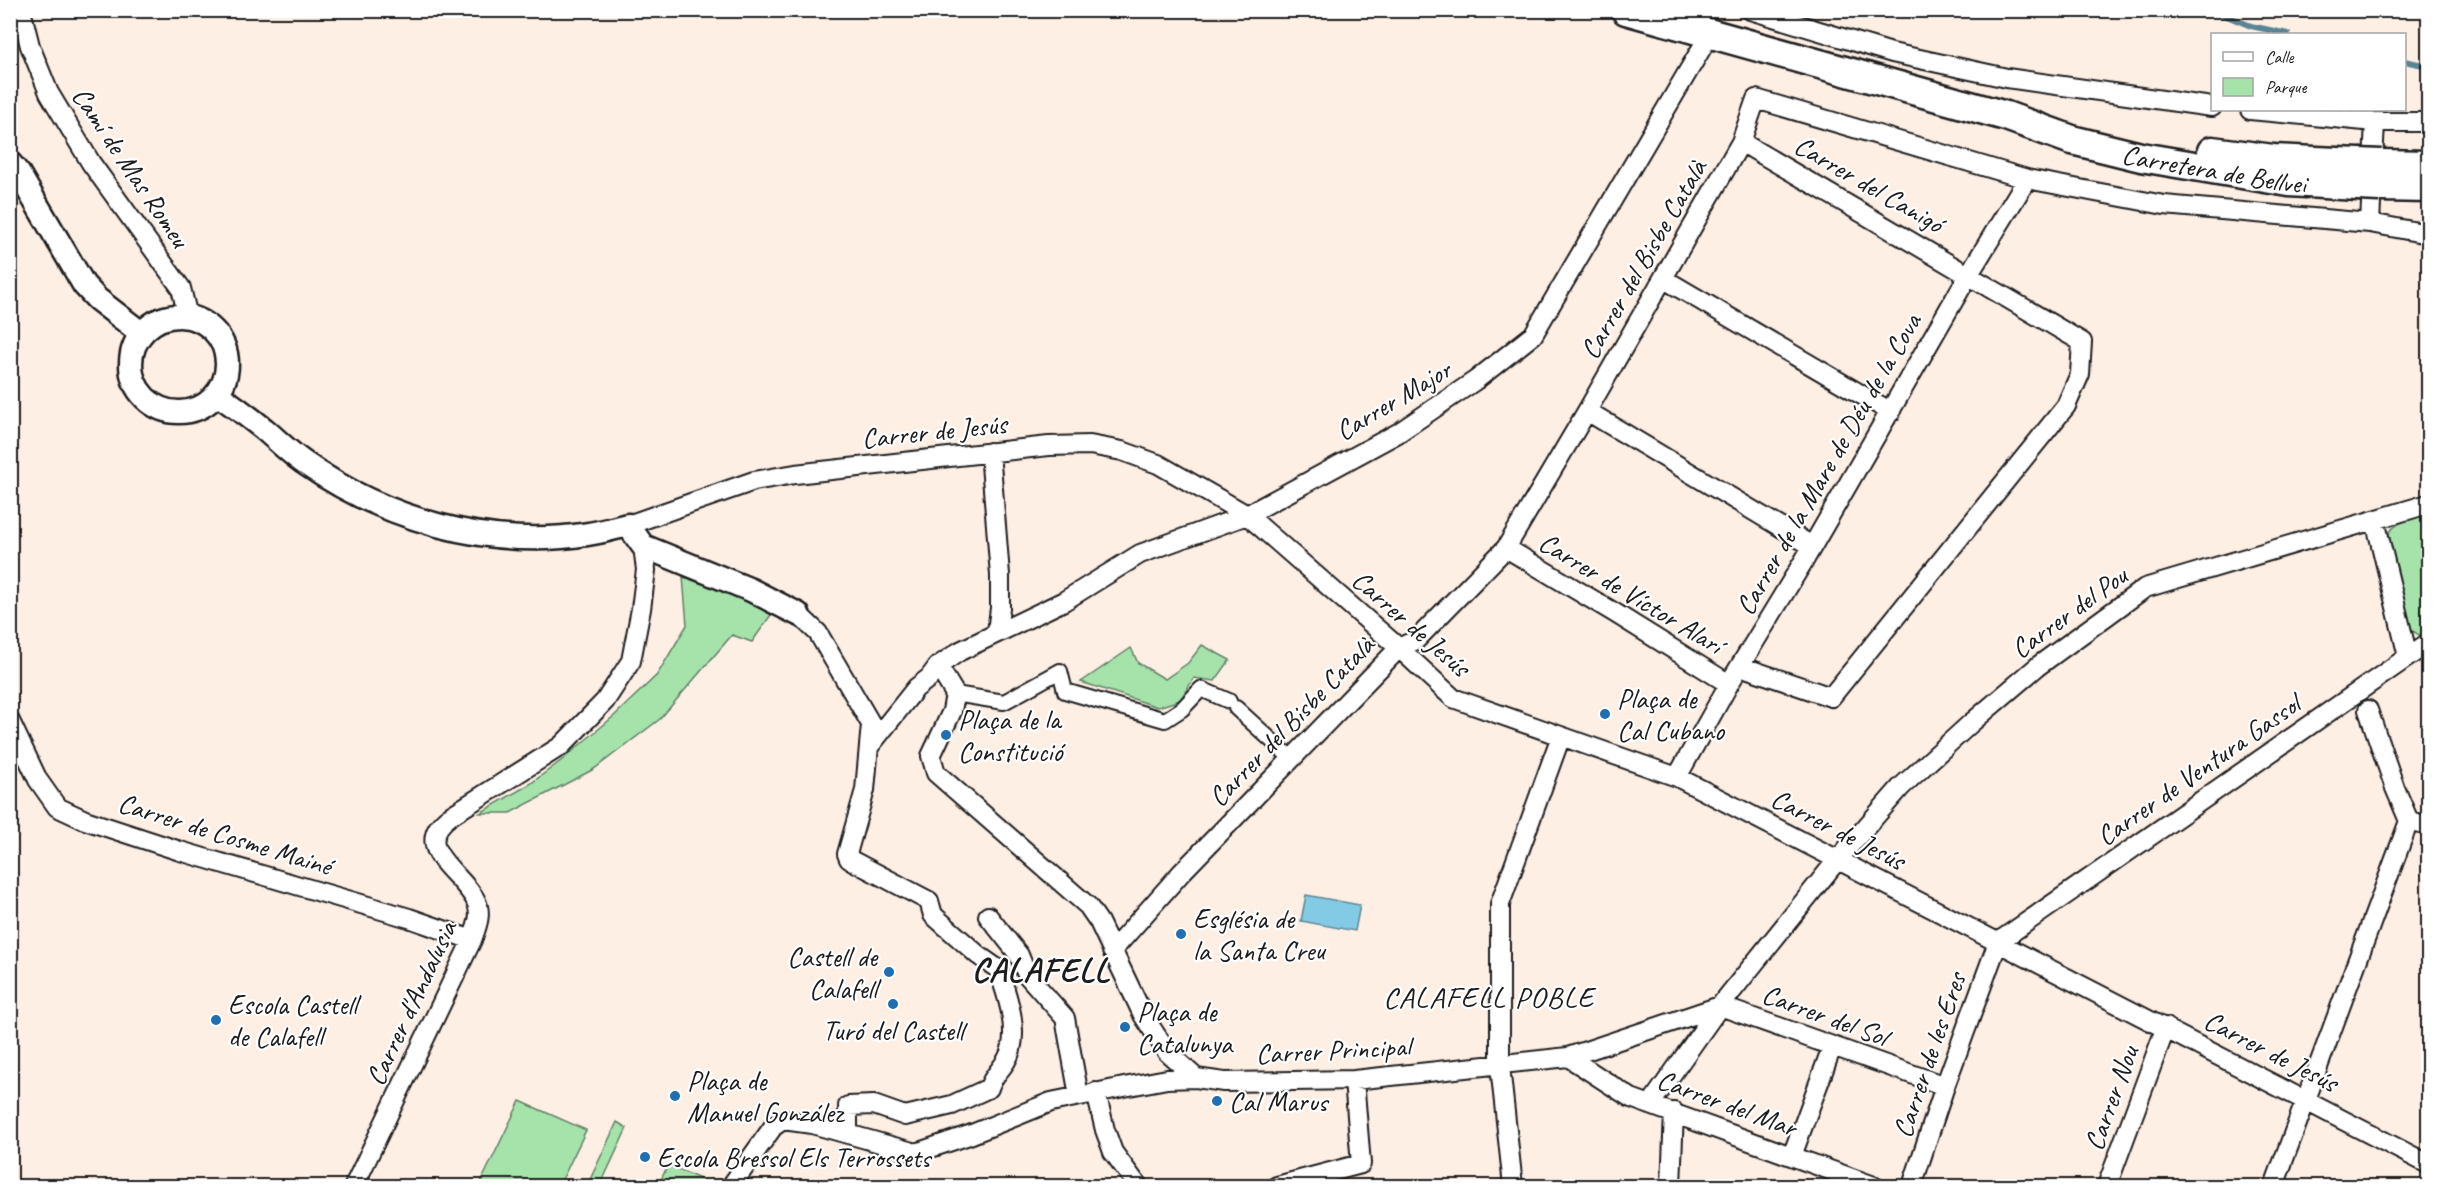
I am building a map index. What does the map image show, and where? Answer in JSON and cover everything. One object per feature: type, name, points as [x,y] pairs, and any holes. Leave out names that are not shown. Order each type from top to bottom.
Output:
[{"type":"main road","name":"Carretera de Bellvei","points":[[1626,10],[2006,116],[2072,140],[2141,157],[2289,182],[2386,180],[2428,165]]},
{"type":"main road","name":"Carretera de Bellvei","points":[[2006,116],[2145,142],[2250,156],[2386,180]]},
{"type":"main road","points":[[2386,180],[2428,176]]},
{"type":"street","name":"Camí de Mas Romeu","points":[[21,10],[30,46],[49,93],[91,164],[181,288],[188,316]]},
{"type":"street","points":[[1760,12],[1892,53],[2007,78],[2211,107]]},
{"type":"street","name":"Carrer Major","points":[[938,666],[960,651],[1064,601],[1140,554],[1247,514],[1398,433],[1476,380],[1533,335],[1710,34]]},
{"type":"street","name":"Carrer del Bisbe Català","points":[[1112,951],[1181,873],[1291,758],[1400,648],[1416,640],[1506,548],[1664,279],[1741,142],[1756,99],[2027,179],[2164,205],[2370,223],[2428,234]]},
{"type":"street","points":[[2260,111],[2375,122],[2428,122]]},
{"type":"street","points":[[2370,223],[2375,122]]},
{"type":"street","name":"Carrer del Canigó","points":[[1740,666],[1819,695],[1831,697],[2066,406],[2080,374],[2082,342],[1741,142]]},
{"type":"street","points":[[10,163],[19,174],[84,285],[97,299],[141,333]]},
{"type":"street","name":"Carrer de la Mare de Déu de la Cova","points":[[1677,777],[1728,684],[1812,546],[1969,274],[2027,179]]},
{"type":"street","points":[[1664,279],[1891,412]]},
{"type":"street","points":[[179,315],[188,316],[197,318],[213,328],[224,344],[228,364],[225,381],[217,394],[199,409],[183,413],[162,410],[146,400],[135,384],[130,368],[134,346],[141,333],[159,319],[179,315]]},
{"type":"street","points":[[217,394],[265,429],[301,461],[339,485],[385,509],[449,528],[486,535],[525,538],[587,534],[628,525],[643,546],[751,590],[798,614],[818,633],[871,723],[870,747],[861,807],[847,854],[854,863],[929,901],[933,915],[978,956],[998,969],[1012,1011],[1012,1048],[988,1088],[952,1105],[905,1116],[874,1105],[848,1106],[848,1134]]},
{"type":"street","points":[[1587,411],[1812,546]]},
{"type":"street","name":"Carrer de Jesús","points":[[628,525],[754,481],[990,452],[1090,445],[1122,451],[1158,464],[1247,514],[1400,648],[1452,698],[1677,777],[2428,1164]]},
{"type":"street","points":[[990,452],[1000,576],[997,632]]},
{"type":"street","name":"Carrer del Pou","points":[[1650,1105],[1720,1006],[1838,859],[1901,787],[2038,666],[2145,588],[2428,504]]},
{"type":"street","points":[[2375,520],[2408,657]]},
{"type":"street","name":"Carrer d'Andalusia","points":[[354,1186],[480,919],[476,900],[439,855],[434,841],[435,831],[450,816],[561,746],[605,701],[631,661],[646,570],[643,546]]},
{"type":"street","name":"Carrer de Víctor Alarí","points":[[1506,548],[1728,684]]},
{"type":"street","name":"Carrer de Ventura Gassol","points":[[1998,942],[2379,680],[2428,643]]},
{"type":"street","points":[[870,747],[916,688],[938,666],[955,694],[952,711],[931,756],[936,773],[1088,906],[1099,922],[1143,1015],[1167,1052],[1196,1078]]},
{"type":"street","points":[[955,694],[1004,702],[1060,671],[1065,691],[1165,720],[1182,709],[1201,690],[1232,705],[1291,758]]},
{"type":"street","points":[[2274,1186],[2409,821],[2368,710]]},
{"type":"street","name":"Carrer de Cosme Mainé","points":[[10,721],[38,780],[57,807],[85,820],[180,851],[397,914],[472,940]]},
{"type":"street","points":[[1513,1186],[1500,1066],[1500,904],[1561,736]]},
{"type":"street","points":[[2409,821],[2428,826]]},
{"type":"street","points":[[988,916],[1019,955],[1027,975],[1065,1018],[1087,1094],[1113,1152],[1138,1186]]},
{"type":"street","name":"Carrer de les Eres","points":[[1912,1186],[1945,1086],[1998,942]]},
{"type":"street","points":[[998,969],[1019,955]]},
{"type":"street","name":"Carrer Principal","points":[[731,1186],[773,1127],[783,1120],[812,1124],[916,1153],[972,1134],[1051,1102],[1167,1079],[1196,1078],[1224,1082],[1354,1080],[1500,1066],[1568,1057],[1720,1006]]},
{"type":"street","name":"Carrer del Sol","points":[[1720,1006],[1945,1086]]},
{"type":"street","name":"Carrer Nou","points":[[2108,1186],[2166,1027]]},
{"type":"street","points":[[1792,1156],[1832,1047]]},
{"type":"street","name":"Carrer del Mar","points":[[1568,1057],[1631,1098],[1874,1186]]},
{"type":"street","points":[[1277,1186],[1360,1164],[1354,1080]]},
{"type":"street","points":[[1671,1186],[1674,1112]]},
{"type":"green space","points":[[2428,514],[2428,631],[2419,635],[2411,630],[2388,535],[2400,523]]},
{"type":"green space","points":[[683,577],[753,601],[773,612],[752,642],[732,635],[660,719],[594,769],[510,813],[480,813],[530,784],[562,760],[614,716],[657,675],[687,625]]},
{"type":"green space","points":[[1202,645],[1230,660],[1215,681],[1194,678],[1180,700],[1158,707],[1081,682],[1131,648],[1138,663],[1165,679],[1188,663]]},
{"type":"green space","points":[[520,1101],[586,1130],[559,1186],[479,1186]]},
{"type":"green space","points":[[617,1122],[627,1128],[600,1186],[587,1186]]},
{"type":"green space","points":[[668,1165],[714,1185],[658,1186]]},
{"type":"water","points":[[1306,895],[1360,905],[1355,931],[1301,921]]},
{"type":"waterway","points":[[2212,10],[2251,26],[2283,33]]},
{"type":"waterway","points":[[2406,61],[2428,66]]},
{"type":"place","name":"Plaça de Cal Cubano","points":[[1605,714]]},
{"type":"place","name":"Plaça de la Constitució","points":[[946,735]]},
{"type":"place","name":"Església de la Santa Creu","points":[[1181,934]]},
{"type":"place","name":"Castell de Calafell","points":[[889,972]]},
{"type":"place","name":"Turó del Castell","points":[[893,1004]]},
{"type":"place","name":"Escola Castell de Calafell","points":[[216,1020]]},
{"type":"place","name":"Plaça de Catalunya","points":[[1125,1027]]},
{"type":"place","name":"Plaça de Manuel González","points":[[675,1096]]},
{"type":"place","name":"Cal Marus","points":[[1217,1101]]},
{"type":"place","name":"Escola Bressol Els Terrossets","points":[[645,1157]]},
{"type":"district","name":"CALAFELL","points":[[1041,969]]},
{"type":"district","name":"CALAFELL POBLE","points":[[1489,997]]}]
